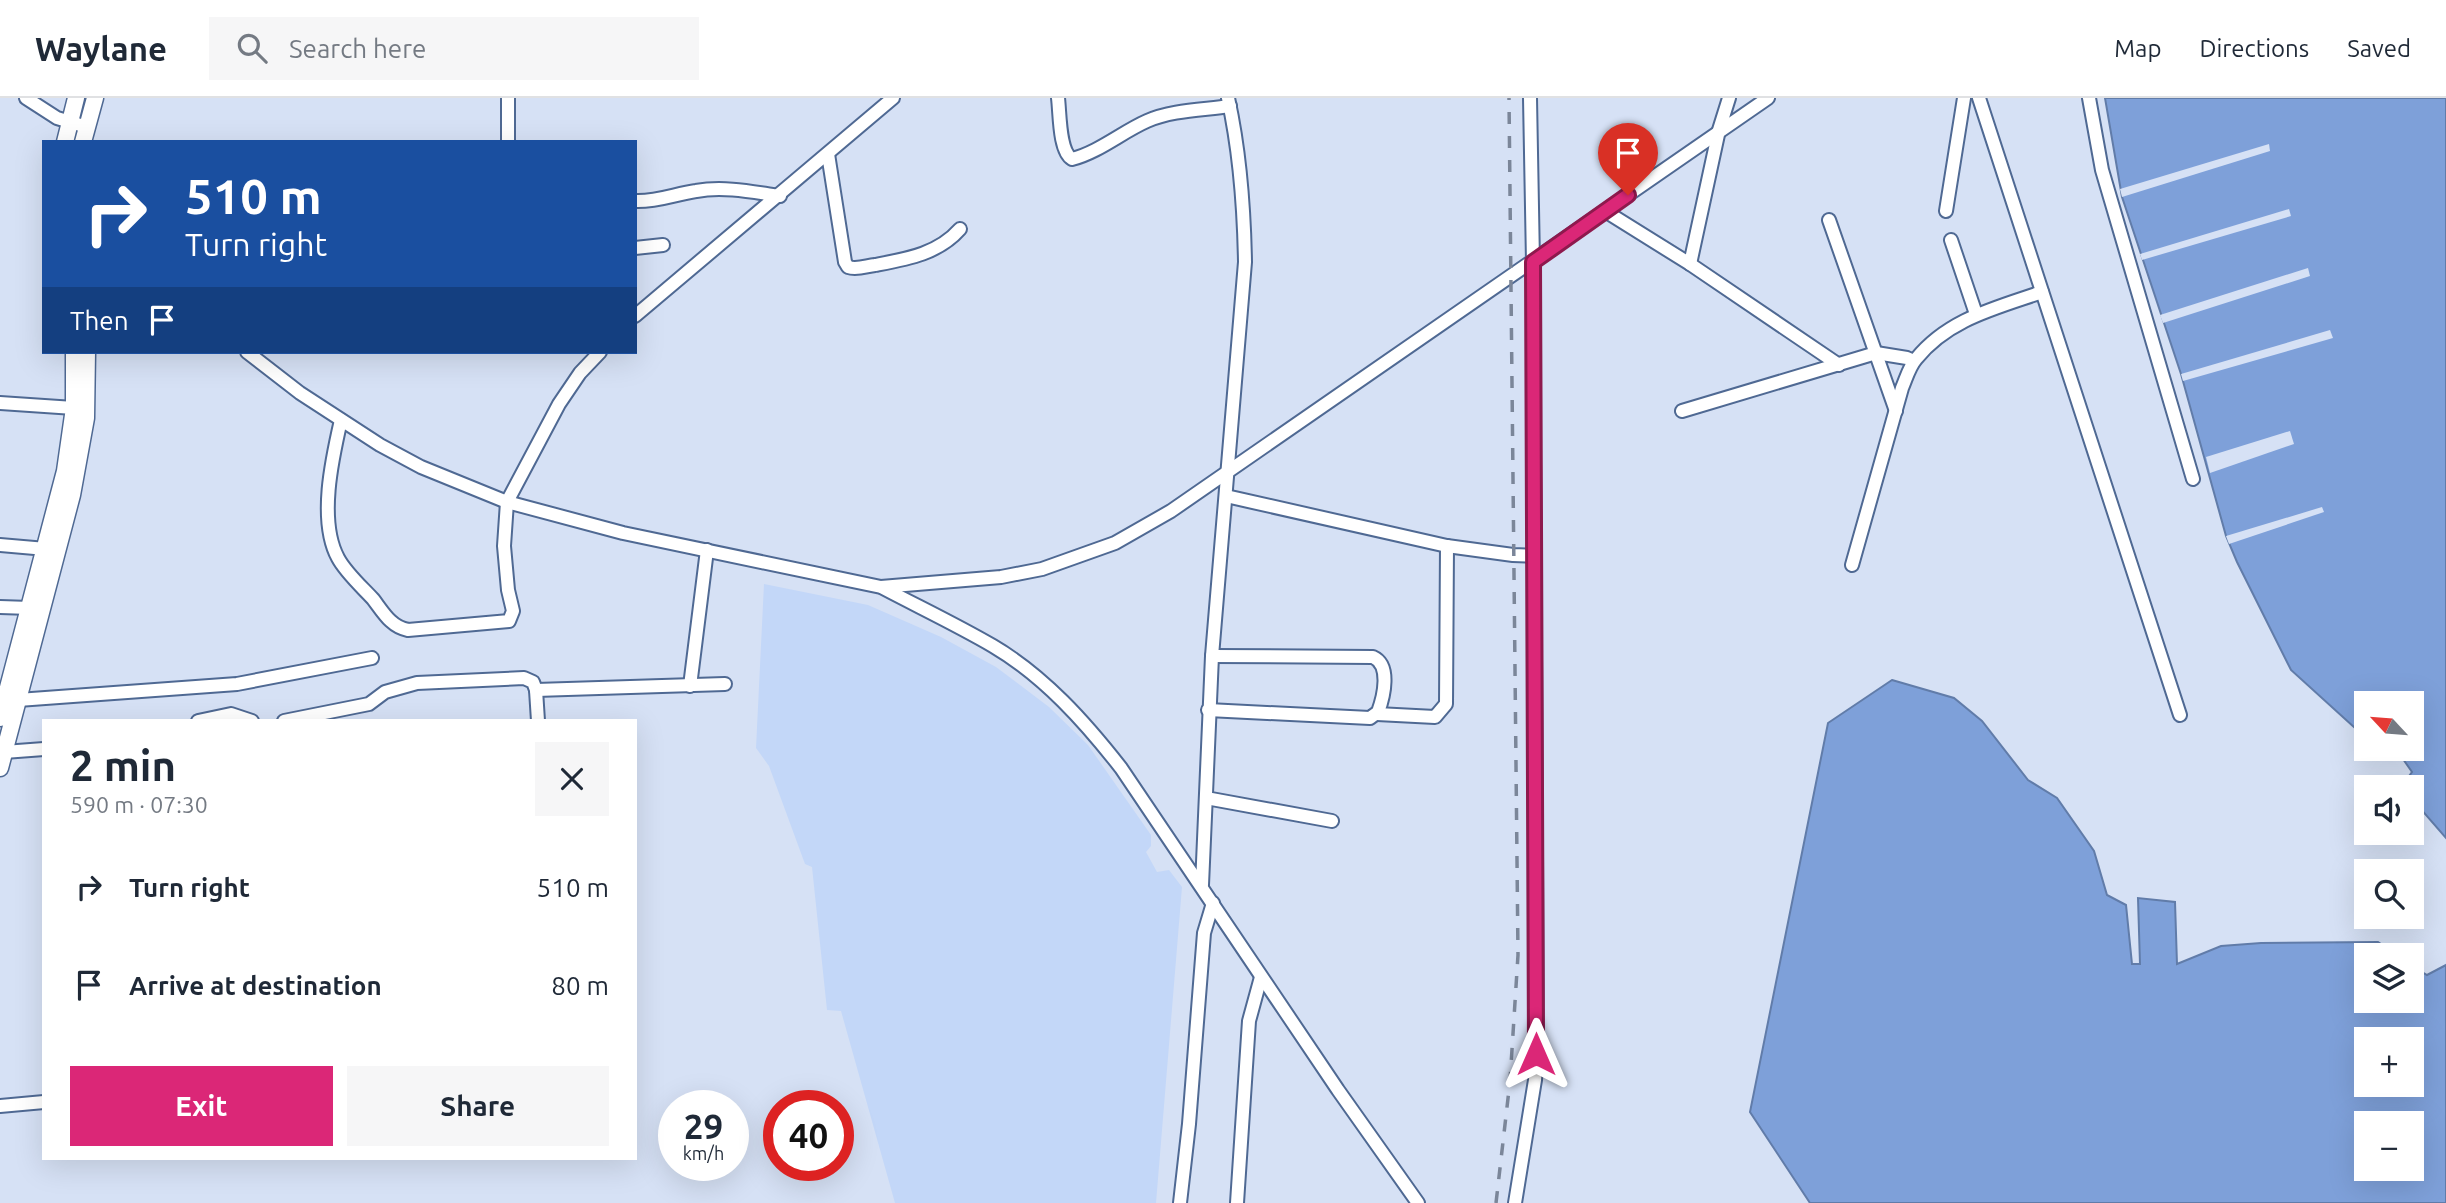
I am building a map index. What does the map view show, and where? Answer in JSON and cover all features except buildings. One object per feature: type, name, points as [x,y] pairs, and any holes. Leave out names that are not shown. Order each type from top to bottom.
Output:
[{"type":"main road","points":[[65,140],[69,123],[83,99]]},
{"type":"main road","points":[[83,99],[85,134]]},
{"type":"main road","points":[[0,718],[65,471],[74,408],[74,354]]},
{"type":"main road","points":[[2,760],[79,464],[86,418],[87,354]]},
{"type":"street","points":[[26,98],[43,111],[85,134]]},
{"type":"street","points":[[508,98],[508,140]]},
{"type":"street","points":[[637,314],[780,196],[880,103],[893,98]]},
{"type":"street","points":[[1058,98],[1063,149],[1072,159],[1148,120],[1229,102],[1239,157],[1245,262],[1208,710],[1202,885]]},
{"type":"street","points":[[1515,1203],[1535,1080],[1536,1054],[1535,556],[1530,98]]},
{"type":"street","points":[[1690,264],[1719,130],[1729,98]]},
{"type":"street","points":[[881,587],[1000,577],[1042,569],[1126,536],[1171,511],[1768,98]]},
{"type":"street","points":[[1946,211],[1964,98]]},
{"type":"street","points":[[1979,98],[2179,715]]},
{"type":"street","points":[[2089,98],[2102,170],[2193,479]]},
{"type":"street","points":[[828,154],[848,267],[854,269],[929,253],[960,229]]},
{"type":"street","points":[[637,201],[727,189],[780,196]]},
{"type":"street","points":[[1605,211],[1690,264],[1839,365]]},
{"type":"street","points":[[1829,220],[1896,412]]},
{"type":"street","points":[[1951,240],[1976,314]]},
{"type":"street","points":[[637,248],[663,246]]},
{"type":"street","points":[[1852,565],[1902,388],[1914,361],[1934,339],[1952,326],[1976,314],[2042,292]]},
{"type":"street","points":[[1682,411],[1877,353],[1914,361]]},
{"type":"street","points":[[250,354],[300,393],[421,467],[507,502],[623,533],[881,587],[995,647],[1046,686],[1084,721],[1121,768],[1202,885],[1261,977],[1418,1203]]},
{"type":"street","points":[[341,420],[332,457],[328,508],[332,543],[339,560],[390,620],[401,629],[415,630],[511,620],[513,604],[508,590],[503,546],[507,502],[559,404],[593,355]]},
{"type":"street","points":[[0,403],[74,408]]},
{"type":"street","points":[[1226,496],[1447,546],[1535,556]]},
{"type":"street","points":[[0,545],[46,549]]},
{"type":"street","points":[[1208,710],[1355,719],[1370,718],[1377,714],[1435,717],[1446,704],[1447,546]]},
{"type":"street","points":[[691,686],[707,550]]},
{"type":"street","points":[[0,607],[30,608]]},
{"type":"street","points":[[1212,656],[1377,658],[1383,666],[1384,687],[1377,714]]},
{"type":"street","points":[[18,700],[237,684],[372,658]]},
{"type":"street","points":[[294,719],[369,704],[386,692],[417,683],[524,678],[533,682],[536,690],[538,719]]},
{"type":"street","points":[[536,690],[725,684]]},
{"type":"street","points":[[207,719],[231,714],[246,719]]},
{"type":"street","points":[[2,760],[42,750]]},
{"type":"street","points":[[1206,798],[1332,821]]},
{"type":"street","points":[[1180,1203],[1191,1111],[1204,933],[1213,903]]},
{"type":"street","points":[[1237,1203],[1249,1021],[1261,977]]},
{"type":"street","points":[[0,1106],[42,1102]]},
{"type":"shaded area","points":[[764,584],[868,605],[941,637],[996,667],[1049,707],[1088,745],[1151,835],[1151,846],[1146,852],[1157,872],[1169,870],[1182,887],[1156,1203],[895,1203],[841,1011],[827,1010],[812,867],[805,864],[769,766],[756,748]]},
{"type":"water","points":[[2105,98],[2446,98],[2446,838],[2424,813],[2424,775],[2410,775],[2412,772],[2404,761],[2424,761],[2424,691],[2354,691],[2354,727],[2291,670],[2226,536],[2181,374],[2122,197]]},
{"type":"water","points":[[1892,680],[1954,698],[1982,721],[2028,780],[2057,798],[2094,851],[2107,895],[2126,905],[2132,964],[2140,964],[2138,898],[2175,902],[2177,964],[2221,946],[2378,942],[2354,943],[2354,1013],[2424,1013],[2424,973],[2427,975],[2446,965],[2446,1203],[1810,1203],[1750,1112],[1828,723]]},
{"type":"pier","points":[[2269,144],[2270,151],[2122,197],[2120,189]]},
{"type":"pier","points":[[2289,209],[2291,216],[2142,260],[2140,254]]},
{"type":"pier","points":[[2308,268],[2310,276],[2163,323],[2160,315]]},
{"type":"pier","points":[[2330,330],[2333,338],[2183,381],[2181,374]]},
{"type":"pier","points":[[2290,431],[2294,444],[2210,473],[2206,457]]},
{"type":"pier","points":[[2322,507],[2324,512],[2229,544],[2226,536]]},
{"type":"railway","points":[[1496,1203],[1510,1081],[1518,955],[1509,98]]},
{"type":"route","points":[[1536,1054],[1533,262],[1628,195]]}]
